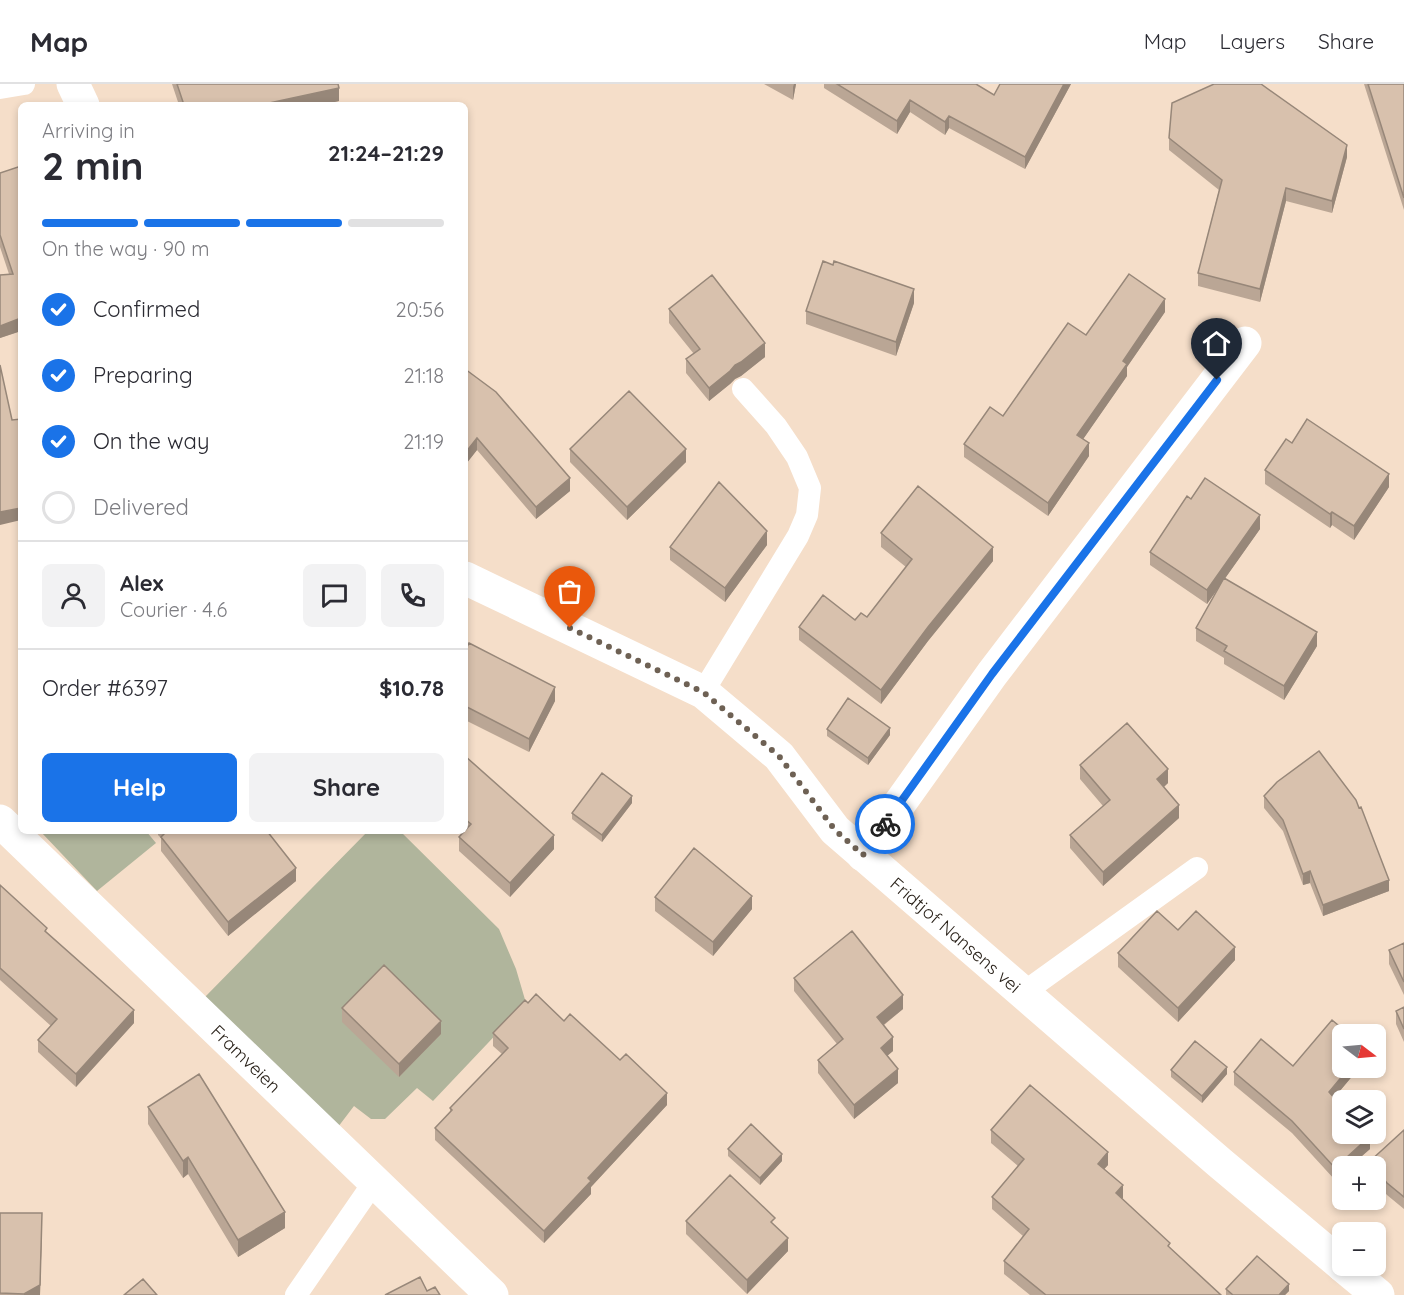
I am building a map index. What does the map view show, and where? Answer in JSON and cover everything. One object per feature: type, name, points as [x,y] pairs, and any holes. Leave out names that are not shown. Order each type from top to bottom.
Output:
[{"type":"street","points":[[73,84],[82,102]]},
{"type":"street","points":[[863,855],[992,674],[1245,344]]},
{"type":"street","name":"Fridtjof Nansens vei","points":[[468,579],[703,692],[779,756],[835,830],[1332,1257]]},
{"type":"street","name":"Framveien","points":[[0,821],[492,1295]]},
{"type":"street","name":"Fridtjof Nansens vei","points":[[1355,1276],[1378,1295]]},
{"type":"lane","points":[[0,88],[24,84]]},
{"type":"lane","points":[[703,692],[798,536],[807,515],[810,488],[797,457],[776,426],[743,389]]},
{"type":"lane","points":[[1023,993],[1197,868]]},
{"type":"lane","points":[[296,1295],[374,1182]]},
{"type":"green space","points":[[43,834],[148,834],[156,843],[97,891]]},
{"type":"green space","points":[[365,834],[403,834],[499,929],[516,969],[526,1003],[433,1101],[417,1088],[385,1119],[371,1119],[354,1106],[338,1127],[205,997]]},
{"type":"building","points":[[177,84],[338,84],[339,88],[274,102],[183,102]]},
{"type":"building","points":[[837,84],[976,84],[994,95],[1000,84],[1064,84],[1025,157],[949,116],[945,122],[910,100],[897,121]]},
{"type":"building","points":[[1214,84],[1261,84],[1347,145],[1332,201],[1286,188],[1260,289],[1198,273],[1222,180],[1169,138],[1172,103]]},
{"type":"building","points":[[1368,84],[1404,84],[1404,198]]},
{"type":"building","points":[[18,167],[18,319],[0,326],[0,275],[13,274],[0,235],[0,173]]},
{"type":"building","points":[[823,261],[833,265],[834,261],[914,289],[896,342],[806,311]]},
{"type":"building","points":[[1129,274],[1165,299],[1123,361],[1127,364],[1077,435],[1089,443],[1048,503],[964,444],[990,407],[1003,416],[1068,323],[1086,335]]},
{"type":"building","points":[[712,275],[765,343],[709,388],[686,359],[700,349],[669,309]]},
{"type":"building","points":[[0,365],[12,420],[18,419],[18,509],[0,512]]},
{"type":"building","points":[[468,371],[496,392],[570,478],[536,507],[477,438],[468,449]]},
{"type":"building","points":[[629,391],[686,449],[627,507],[570,449]]},
{"type":"building","points":[[1307,419],[1389,474],[1354,526],[1332,512],[1330,514],[1265,470],[1286,439],[1292,443]]},
{"type":"building","points":[[1205,478],[1260,515],[1207,590],[1150,552],[1187,496],[1191,499]]},
{"type":"building","points":[[719,482],[767,531],[725,588],[670,547]]},
{"type":"building","points":[[918,486],[993,547],[928,627],[881,690],[799,627],[823,595],[855,620],[861,613],[867,617],[912,559],[881,533]]},
{"type":"building","points":[[1224,578],[1317,632],[1284,686],[1224,651],[1227,646],[1196,628]]},
{"type":"building","points":[[469,643],[555,687],[529,739],[468,708]]},
{"type":"building","points":[[848,698],[890,728],[868,758],[827,729]]},
{"type":"building","points":[[1127,723],[1168,769],[1157,779],[1179,805],[1103,872],[1070,835],[1110,800],[1080,765]]},
{"type":"building","points":[[1319,751],[1356,800],[1359,808],[1361,807],[1389,880],[1323,905],[1310,871],[1303,874],[1283,820],[1264,796],[1277,782]]},
{"type":"building","points":[[468,759],[554,835],[510,883],[459,837],[462,834],[468,834],[468,827],[471,824],[468,822]]},
{"type":"building","points":[[602,773],[632,796],[602,835],[572,813]]},
{"type":"building","points":[[164,834],[269,834],[296,868],[228,922],[161,837]]},
{"type":"building","points":[[694,848],[752,896],[713,942],[655,897]]},
{"type":"building","points":[[0,885],[47,928],[45,931],[134,1010],[76,1074],[38,1040],[57,1019],[0,968]]},
{"type":"building","points":[[1157,911],[1178,930],[1196,911],[1235,947],[1178,1008],[1118,953]]},
{"type":"building","points":[[852,931],[903,995],[877,1017],[893,1037],[881,1048],[898,1069],[854,1105],[818,1060],[843,1039],[794,978]]},
{"type":"building","points":[[1404,943],[1404,982],[1389,950]]},
{"type":"building","points":[[384,965],[441,1021],[399,1064],[342,1008]]},
{"type":"building","points":[[536,994],[564,1021],[570,1014],[620,1060],[626,1054],[667,1093],[588,1178],[591,1181],[544,1231],[435,1128],[452,1110],[450,1108],[508,1048],[493,1033],[525,1000],[528,1003]]},
{"type":"building","points":[[1404,1007],[1404,1029],[1396,1011]]},
{"type":"building","points":[[1332,1020],[1337,1024],[1332,1024],[1332,1078],[1341,1078],[1329,1092],[1332,1095],[1332,1144],[1361,1144],[1348,1156],[1332,1156],[1332,1165],[1292,1121],[1234,1072],[1261,1039],[1293,1066]]},
{"type":"building","points":[[1195,1041],[1227,1067],[1202,1096],[1171,1070]]},
{"type":"building","points":[[199,1074],[285,1212],[238,1240],[188,1157],[183,1161],[148,1107]]},
{"type":"building","points":[[1030,1085],[1108,1152],[1098,1164],[1123,1185],[1116,1193],[1221,1295],[1046,1295],[1004,1261],[1029,1229],[992,1197],[1024,1159],[991,1130]]},
{"type":"building","points":[[751,1124],[782,1154],[760,1178],[728,1149]]},
{"type":"building","points":[[1404,1130],[1404,1197],[1386,1182],[1386,1156],[1376,1156]]},
{"type":"building","points":[[730,1175],[775,1218],[771,1222],[788,1238],[747,1280],[686,1221]]},
{"type":"building","points":[[0,1213],[42,1213],[40,1285],[24,1294],[0,1293]]},
{"type":"building","points":[[1257,1256],[1289,1284],[1279,1295],[1233,1295],[1226,1289]]},
{"type":"building","points":[[420,1277],[427,1291],[435,1287],[440,1295],[385,1295]]},
{"type":"building","points":[[143,1279],[157,1295],[124,1295]]},
{"type":"way so far","points":[[570,628],[703,692],[779,756],[835,830],[863,855],[885,824]]},
{"type":"route","points":[[885,824],[992,674],[1217,380]]}]
